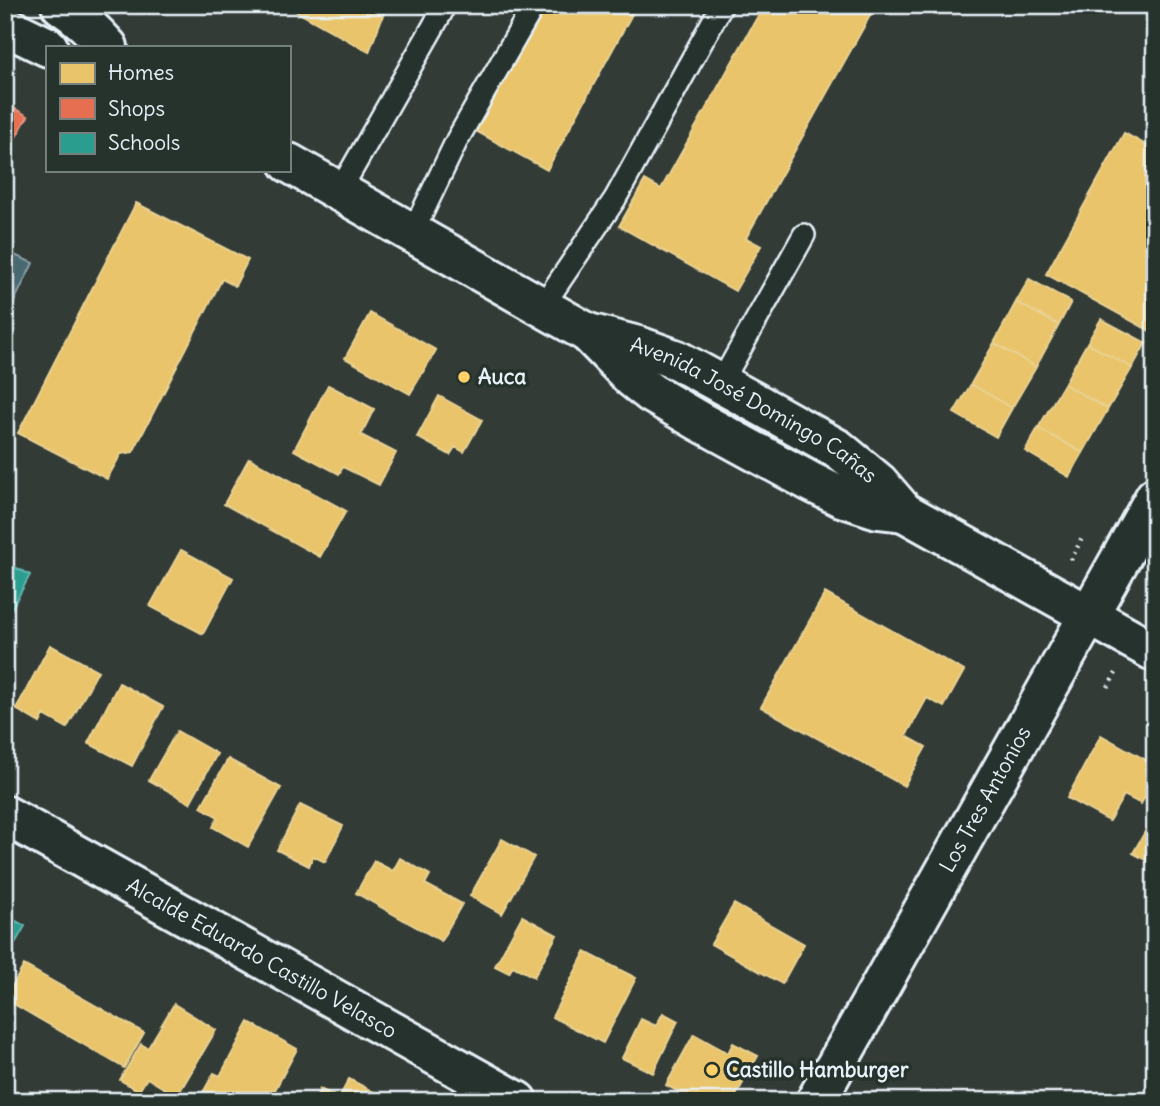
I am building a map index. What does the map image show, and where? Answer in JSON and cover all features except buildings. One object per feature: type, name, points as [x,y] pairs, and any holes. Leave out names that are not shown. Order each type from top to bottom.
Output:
[{"type":"street","points":[[61,5],[93,30],[107,46]]},
{"type":"street","points":[[5,26],[46,46]]},
{"type":"street","name":"Avenida José Domingo Cañas","points":[[290,164],[587,333],[632,378],[699,421],[841,496],[878,509],[904,512]]},
{"type":"street","name":"Avenida José Domingo Cañas","points":[[587,333],[638,346],[677,360],[721,383],[838,449],[879,483],[904,512],[1155,652]]},
{"type":"street","name":"Los Tres Antonios","points":[[816,1101],[1155,497]]},
{"type":"street","name":"Alcalde Eduardo Castillo Velasco","points":[[5,815],[517,1101]]},
{"type":"lane","points":[[412,234],[457,140],[534,5]]},
{"type":"lane","points":[[542,307],[615,199],[722,5]]},
{"type":"lane","points":[[339,192],[441,13]]},
{"type":"lane","points":[[721,383],[804,235]]},
{"type":"water","points":[[5,251],[33,263],[9,312],[5,310]]},
{"type":"place","name":"Auca","points":[[464,377]]},
{"type":"place","name":"Castillo Hamburger","points":[[712,1070]]}]
